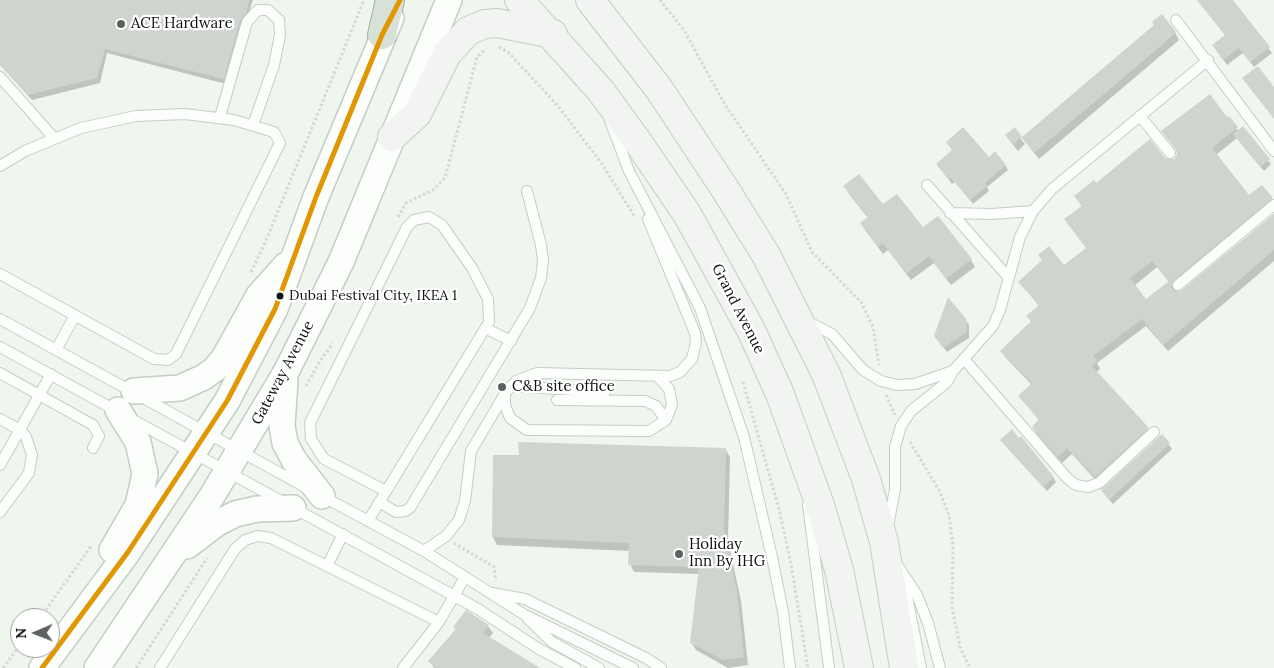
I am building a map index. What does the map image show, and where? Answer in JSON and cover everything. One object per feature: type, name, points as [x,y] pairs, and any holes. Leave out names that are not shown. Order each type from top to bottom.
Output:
[{"type":"highway","points":[[382,35],[390,0]]},
{"type":"main road","name":"Grand Avenue","points":[[519,0],[553,34],[601,90],[687,214],[720,270],[751,330],[800,446],[839,570],[859,668]]},
{"type":"main road","points":[[590,0],[659,89],[766,255],[800,318],[848,426],[866,479],[885,545],[904,668]]},
{"type":"main road","points":[[392,137],[417,114],[447,54],[468,32],[485,24],[497,23],[553,34]]},
{"type":"street","points":[[42,668],[100,589],[195,452],[227,401],[266,329],[297,252],[316,197],[382,35],[400,0]]},
{"type":"street","name":"Gateway Avenue","points":[[97,668],[171,559],[228,470],[286,372],[341,262],[449,0]]},
{"type":"street","points":[[100,589],[114,545],[138,505],[144,484],[142,452],[126,401],[180,388],[204,377],[215,368],[224,358],[258,295],[297,252]]},
{"type":"street","points":[[286,372],[282,426],[285,443],[294,460],[322,496]]},
{"type":"street","points":[[195,452],[197,469],[204,471],[210,476],[228,470]]},
{"type":"street","points":[[171,559],[216,524],[230,516],[257,509],[294,508]]},
{"type":"lane","points":[[220,117],[247,22],[258,10],[268,10],[279,20],[280,35],[274,66],[253,125]]},
{"type":"lane","points":[[1176,20],[1208,60],[1274,151]]},
{"type":"lane","points":[[940,668],[923,609],[902,569],[885,545],[895,494],[895,447],[901,426],[918,405],[947,382],[953,371],[988,334],[997,319],[1020,237],[1033,211],[1052,189],[1208,60]]},
{"type":"lane","points":[[0,77],[54,138]]},
{"type":"lane","points":[[424,551],[446,536],[459,520],[465,501],[470,451],[509,389],[523,377],[537,373],[670,376],[687,366],[692,359],[696,342],[695,333],[612,129],[601,90]]},
{"type":"lane","points":[[0,166],[25,151],[80,128],[136,116],[177,114],[220,117],[274,132],[279,139],[280,148],[176,354],[164,361],[154,360],[0,274]]},
{"type":"lane","points":[[1140,116],[1170,153]]},
{"type":"lane","points":[[629,171],[700,308],[744,437],[783,612],[790,668]]},
{"type":"lane","points":[[928,185],[950,213],[1009,278]]},
{"type":"lane","points":[[379,502],[396,512],[405,511],[410,508],[530,308],[541,278],[542,245],[527,191]]},
{"type":"lane","points":[[1178,285],[1274,205]]},
{"type":"lane","points":[[950,213],[992,214],[1033,211]]},
{"type":"lane","points":[[368,521],[486,329],[490,314],[488,299],[462,253],[438,221],[424,217],[414,220],[407,227],[310,423],[311,439],[324,459],[386,491]]},
{"type":"lane","points":[[56,350],[75,316]]},
{"type":"lane","points":[[800,318],[832,334],[863,370],[881,381],[897,385],[915,384],[953,371]]},
{"type":"lane","points":[[0,319],[56,350],[195,452],[454,596],[550,655],[575,668]]},
{"type":"lane","points":[[486,329],[511,341]]},
{"type":"lane","points":[[0,347],[51,374],[126,401],[195,452]]},
{"type":"lane","points":[[964,359],[1067,478],[1076,485],[1088,487],[1099,483],[1154,432]]},
{"type":"lane","points":[[0,373],[93,425],[99,436],[93,448]]},
{"type":"lane","points":[[0,465],[51,374]]},
{"type":"lane","points":[[509,389],[505,405],[510,418],[527,430],[649,431],[666,420],[670,412],[672,396],[664,382],[658,377]]},
{"type":"lane","points":[[509,389],[605,392]]},
{"type":"lane","points":[[558,400],[645,401],[656,406],[666,420]]},
{"type":"lane","points":[[0,419],[20,430],[30,446],[31,464],[24,481],[0,512]]},
{"type":"lane","points":[[800,446],[829,668]]},
{"type":"lane","points":[[228,470],[322,496],[424,551],[526,615],[633,668]]},
{"type":"lane","points":[[327,566],[344,534]]},
{"type":"lane","points":[[160,668],[235,549],[245,540],[258,536],[271,538],[438,622]]},
{"type":"lane","points":[[812,537],[822,668]]},
{"type":"lane","points":[[902,569],[921,668]]},
{"type":"lane","points":[[403,668],[438,622],[465,577]]},
{"type":"lane","points":[[490,593],[525,599],[646,658],[661,668]]},
{"type":"lane","points":[[526,615],[538,630],[552,642],[598,668]]},
{"type":"path","points":[[248,278],[265,243],[364,0]]},
{"type":"path","points":[[660,0],[684,30],[724,104],[786,194],[812,252],[862,302],[873,327],[881,381],[901,426],[939,490],[949,515],[953,546],[952,607],[960,647],[970,668]]},
{"type":"path","points":[[496,46],[508,52],[558,106],[602,164],[637,223]]},
{"type":"path","points":[[394,225],[406,203],[433,190],[445,178],[478,57],[490,47]]},
{"type":"path","points":[[304,390],[338,335]]},
{"type":"path","points":[[743,382],[779,509],[791,564],[808,668]]},
{"type":"path","points":[[136,668],[210,553]]},
{"type":"building","name":"ACE Hardware","points":[[0,0],[249,0],[246,13],[240,20],[224,79],[105,49],[97,78],[28,95],[0,65]]},
{"type":"building","points":[[1197,0],[1233,0],[1270,47],[1250,62],[1239,48],[1223,60],[1212,45],[1225,35]]},
{"type":"building","points":[[1162,14],[1176,32],[1156,50],[1034,153],[1021,137],[1013,145],[1005,135],[1015,127],[1022,137],[1154,25],[1152,22]]},
{"type":"building","points":[[1258,66],[1274,87],[1274,119],[1242,78]]},
{"type":"building","points":[[1210,94],[1227,117],[1229,116],[1238,127],[1212,148],[1249,195],[1262,185],[1273,198],[1174,280],[1171,287],[1176,292],[1182,290],[1274,214],[1274,250],[1163,345],[1142,319],[1093,356],[1097,361],[1092,366],[1149,428],[1095,477],[1067,448],[1058,457],[1032,427],[1039,419],[1018,396],[1032,383],[1000,351],[1031,321],[1026,316],[1039,305],[1018,282],[1042,260],[1038,255],[1049,246],[1064,265],[1086,248],[1064,219],[1082,206],[1074,196],[1094,180],[1096,183],[1150,139],[1165,158],[1174,159],[1177,155],[1176,149],[1161,131]],"holes":[[[1152,261],[1169,281],[1146,299],[1130,278]]]},
{"type":"building","points":[[1243,126],[1270,159],[1260,167],[1233,134]]},
{"type":"building","points":[[963,127],[989,157],[995,151],[1006,165],[985,183],[987,186],[970,200],[951,178],[949,180],[936,164],[952,150],[946,142]]},
{"type":"building","points":[[859,174],[883,204],[897,194],[923,227],[938,216],[972,259],[946,279],[929,256],[906,274],[883,243],[878,247],[860,223],[868,217],[843,186]]},
{"type":"building","points":[[948,297],[966,319],[967,332],[943,348],[934,336]]},
{"type":"building","points":[[1012,429],[1019,438],[1021,436],[1054,477],[1043,487],[1000,440]]},
{"type":"building","points":[[1162,434],[1170,443],[1109,500],[1101,490]]},
{"type":"building","name":"Holiday Inn By IHG","points":[[518,442],[726,448],[724,531],[737,592],[744,657],[723,660],[690,643],[699,567],[628,565],[629,543],[492,537],[493,455],[519,455]]},
{"type":"building","points":[[466,610],[489,625],[483,633],[540,668],[436,668],[428,661],[456,629],[453,627]]},
{"type":"transit line","points":[[42,668],[128,552],[227,401],[275,309],[316,197],[382,35],[400,0]]},
{"type":"place","name":"ACE Hardware","points":[[121,24]]},
{"type":"place","name":"Dubai Festival City, IKEA 1","points":[[280,296]]},
{"type":"place","name":"C&B site office","points":[[502,387]]},
{"type":"place","name":"Holiday Inn By IHG","points":[[679,554]]}]
